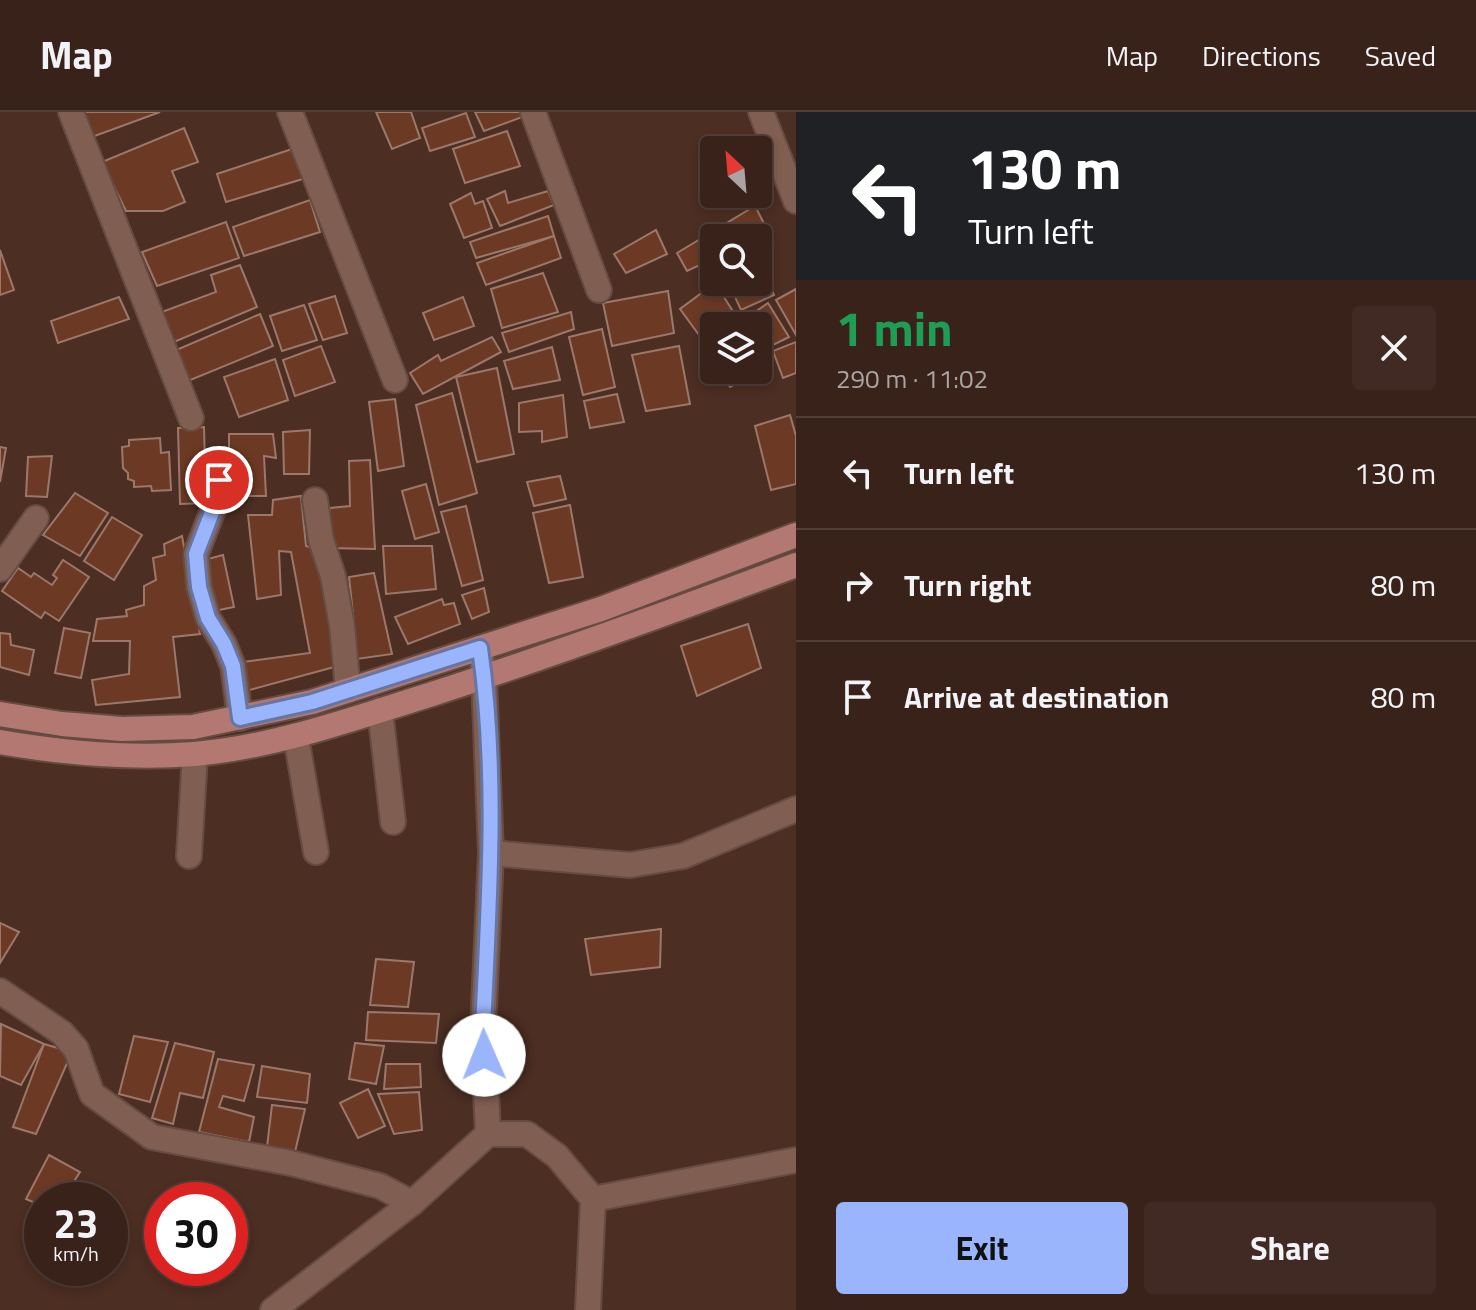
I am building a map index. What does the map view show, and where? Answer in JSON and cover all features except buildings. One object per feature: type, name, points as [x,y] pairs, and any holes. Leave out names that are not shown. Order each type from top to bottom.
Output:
[{"type":"main road","points":[[0,714],[122,729],[193,727],[312,702],[601,609],[796,535]]},
{"type":"main road","points":[[0,742],[58,752],[195,754],[296,737],[611,634],[796,565]]},
{"type":"street","points":[[71,112],[191,418]]},
{"type":"street","points":[[290,112],[395,380]]},
{"type":"street","points":[[533,112],[599,290]]},
{"type":"street","points":[[761,112],[796,201]]},
{"type":"street","points":[[219,480],[214,507],[196,554],[199,587],[208,618],[233,666],[240,718]]},
{"type":"street","points":[[315,500],[321,540],[333,576],[342,626],[348,690]]},
{"type":"street","points":[[0,569],[36,518]]},
{"type":"street","points":[[480,648],[484,677],[491,853],[483,1028],[488,1134]]},
{"type":"street","points":[[380,710],[393,822]]},
{"type":"street","points":[[296,737],[316,852]]},
{"type":"street","points":[[189,856],[195,754]]},
{"type":"street","points":[[491,853],[630,865],[683,856],[796,809]]},
{"type":"street","points":[[0,991],[62,1033],[76,1049],[92,1094],[152,1137],[291,1163],[380,1186],[412,1203]]},
{"type":"street","points":[[273,1310],[412,1203],[488,1134],[527,1134],[557,1156],[593,1199],[588,1310]]},
{"type":"street","points":[[593,1199],[796,1160]]},
{"type":"route","points":[[219,480],[214,507],[196,554],[199,587],[208,618],[233,666],[240,718],[312,702],[480,648],[484,677],[491,853],[484,1055]]}]
